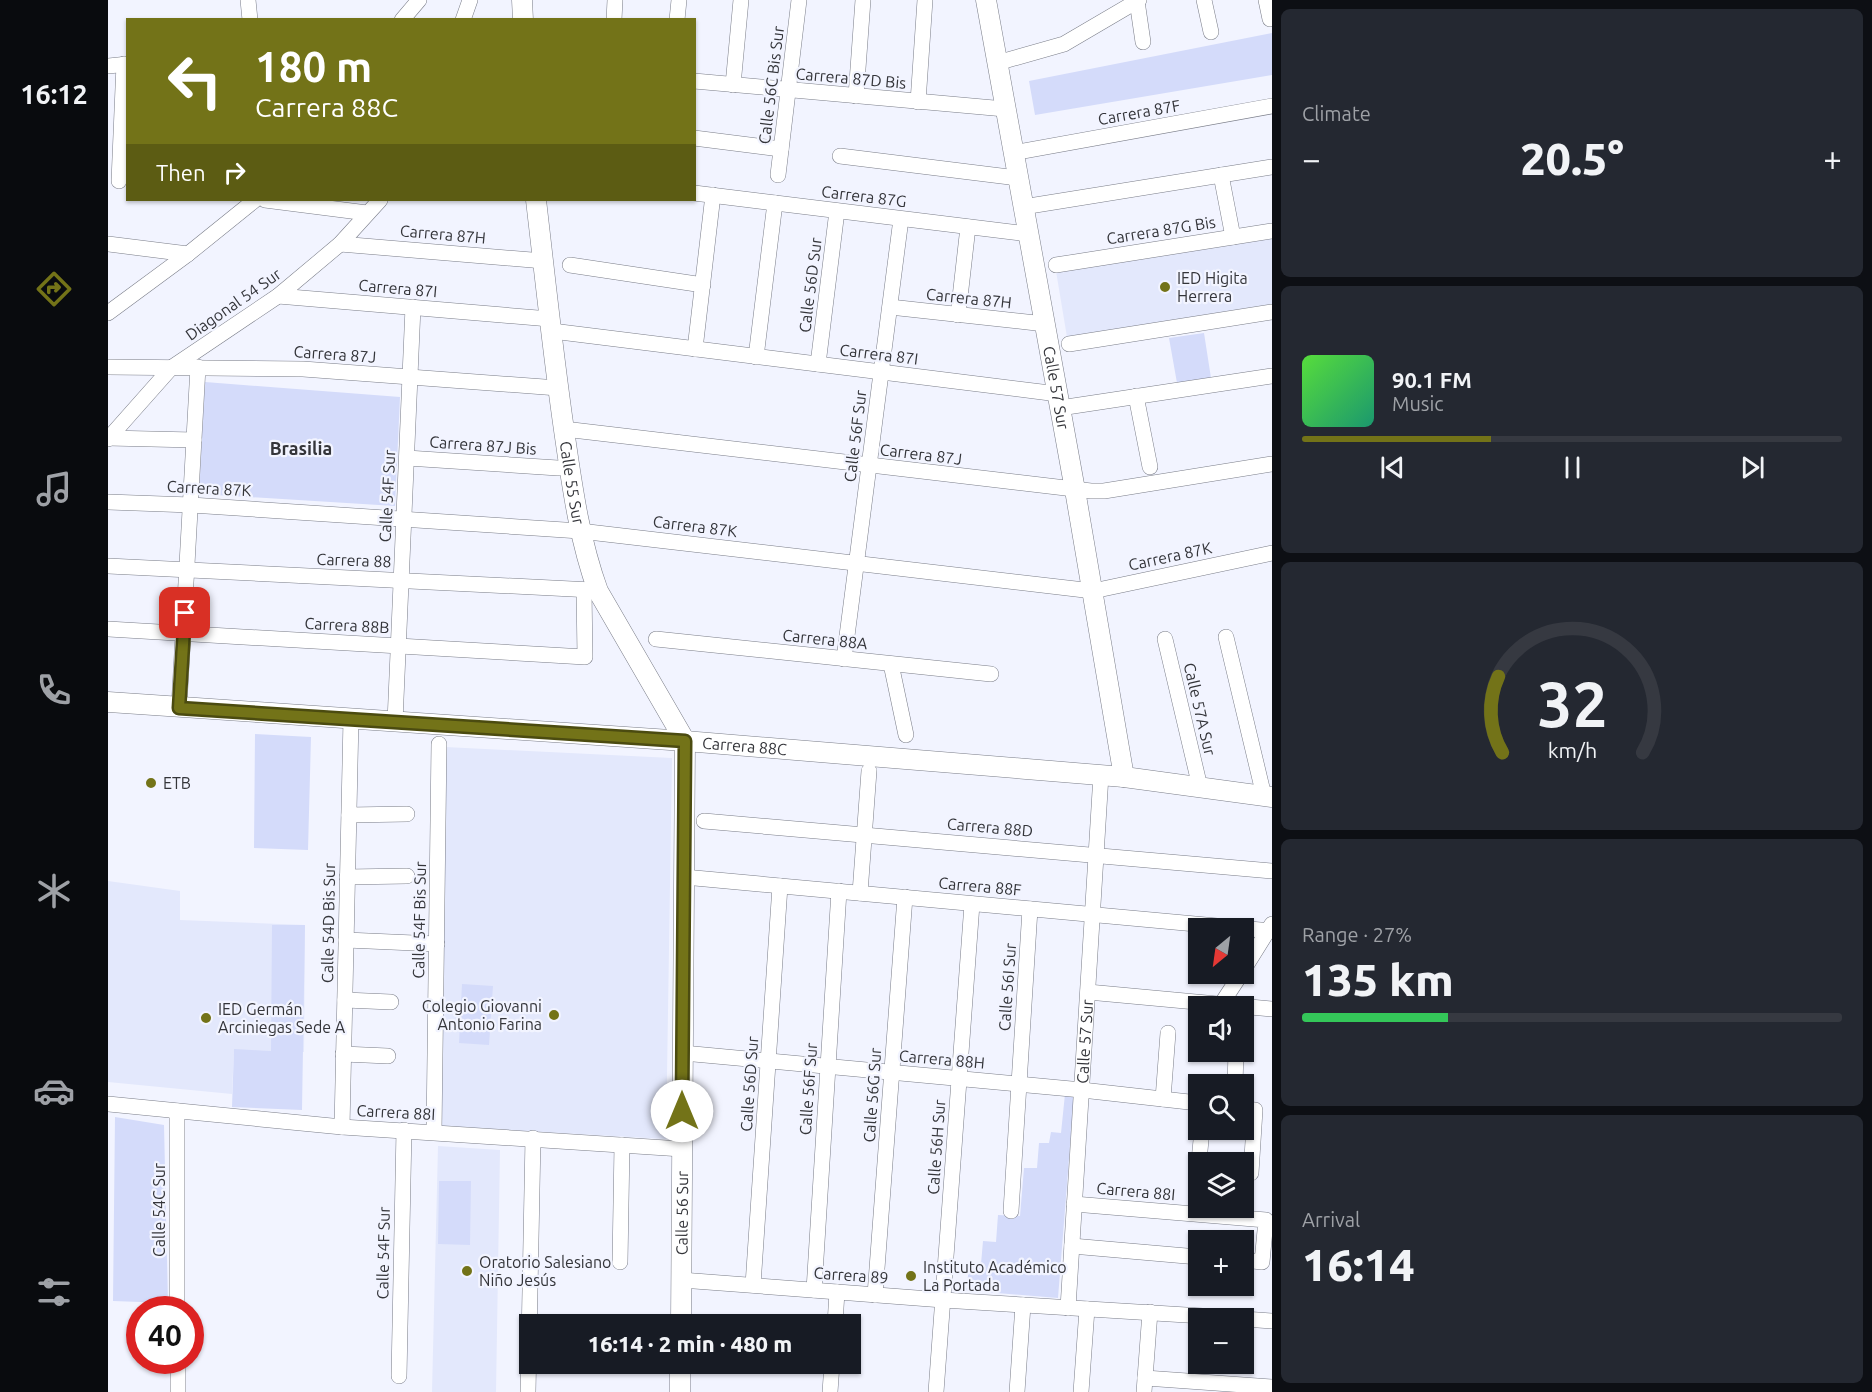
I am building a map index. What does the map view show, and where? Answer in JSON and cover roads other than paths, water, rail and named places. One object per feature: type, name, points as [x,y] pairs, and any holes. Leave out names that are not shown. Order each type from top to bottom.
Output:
[{"type":"street","points":[[248,0],[250,18]]},
{"type":"street","points":[[404,18],[418,0]]},
{"type":"street","points":[[464,18],[471,0]]},
{"type":"street","points":[[522,0],[524,18]]},
{"type":"street","points":[[614,18],[615,0]]},
{"type":"street","points":[[677,18],[679,0]]},
{"type":"street","points":[[734,85],[741,0]]},
{"type":"street","name":"Calle 56C Bis Sur","points":[[778,175],[799,0]]},
{"type":"street","points":[[856,96],[863,0]]},
{"type":"street","points":[[918,102],[925,0]]},
{"type":"street","name":"Calle 57 Sur","points":[[986,0],[1076,490],[1125,777]]},
{"type":"street","points":[[1204,0],[1210,32]]},
{"type":"street","points":[[1266,0],[1270,19]]},
{"type":"street","points":[[997,63],[1064,44],[1138,1],[1143,42]]},
{"type":"street","points":[[118,181],[120,65]]},
{"type":"street","name":"Carrera 87D Bis","points":[[696,81],[1005,109]]},
{"type":"street","name":"Carrera 87F","points":[[1013,153],[1272,106]]},
{"type":"street","points":[[696,138],[781,149]]},
{"type":"street","points":[[840,156],[1018,178]]},
{"type":"street","points":[[1023,207],[1272,167]]},
{"type":"street","points":[[1221,176],[1233,237]]},
{"type":"street","name":"Carrera 87G","points":[[696,193],[1028,234]]},
{"type":"street","points":[[695,349],[712,195]]},
{"type":"street","points":[[109,312],[188,254],[254,201]]},
{"type":"street","points":[[273,201],[367,213]]},
{"type":"street","name":"Diagonal 54 Sur","points":[[108,438],[171,368],[278,296],[340,244],[379,201]]},
{"type":"street","name":"Calle 55 Sur","points":[[537,201],[558,388],[580,531],[589,565],[591,590],[685,741]]},
{"type":"street","points":[[756,357],[775,203]]},
{"type":"street","name":"Calle 56D Sur","points":[[818,364],[837,211]]},
{"type":"street","name":"Calle 56F Sur","points":[[844,659],[901,219]]},
{"type":"street","points":[[958,315],[968,227]]},
{"type":"street","name":"Carrera 87G Bis","points":[[1056,266],[1272,231]]},
{"type":"street","points":[[108,244],[188,254]]},
{"type":"street","name":"Carrera 87H","points":[[340,244],[544,261]]},
{"type":"street","points":[[570,265],[703,285]]},
{"type":"street","name":"Carrera 87I","points":[[278,296],[414,307],[551,325],[695,349],[881,372],[1059,401],[1136,396],[1272,376]]},
{"type":"street","name":"Calle 54F Sur","points":[[395,722],[414,307]]},
{"type":"street","name":"Carrera 87H","points":[[890,308],[1045,324]]},
{"type":"street","points":[[1069,344],[1272,312]]},
{"type":"street","name":"Carrera 87J","points":[[108,367],[303,369],[558,388]]},
{"type":"street","points":[[179,708],[198,367]]},
{"type":"street","points":[[1136,396],[1150,467]]},
{"type":"street","name":"Carrera 87J","points":[[564,429],[1076,490],[1104,491],[1272,464]]},
{"type":"street","points":[[108,438],[194,440]]},
{"type":"street","name":"Carrera 87J Bis","points":[[407,458],[558,468]]},
{"type":"street","name":"Carrera 87K","points":[[108,502],[190,505],[580,531],[1093,591],[1272,553]]},
{"type":"street","name":"Carrera 88","points":[[108,566],[591,590]]},
{"type":"street","name":"Carrera 88B","points":[[108,628],[585,657],[591,590]]},
{"type":"street","points":[[1226,637],[1268,796]]},
{"type":"street","name":"Carrera 88A","points":[[656,639],[991,674]]},
{"type":"street","name":"Calle 57A Sur","points":[[1165,639],[1200,787]]},
{"type":"street","points":[[891,664],[906,735]]},
{"type":"street","name":"Carrera 88C","points":[[108,702],[685,741],[1125,777],[1268,796]]},
{"type":"street","name":"Calle 54D Bis Sur","points":[[342,1127],[351,719]]},
{"type":"street","name":"Calle 56 Sur","points":[[681,1314],[685,741]]},
{"type":"street","name":"Calle 54F Bis Sur","points":[[434,1132],[439,744]]},
{"type":"street","points":[[860,893],[869,771]]},
{"type":"street","name":"Calle 57 Sur","points":[[1068,1308],[1101,775]]},
{"type":"street","points":[[349,815],[407,814]]},
{"type":"street","name":"Carrera 88D","points":[[704,821],[1272,871]]},
{"type":"street","points":[[347,877],[407,876]]},
{"type":"street","name":"Carrera 88F","points":[[684,877],[1271,929]]},
{"type":"street","name":"Calle 56D Sur","points":[[753,1285],[780,886]]},
{"type":"street","name":"Calle 56F Sur","points":[[814,1290],[839,891]]},
{"type":"street","name":"Calle 56G Sur","points":[[875,1295],[905,897]]},
{"type":"street","name":"Calle 56H Sur","points":[[936,1392],[972,904]]},
{"type":"street","name":"Calle 56I Sur","points":[[1011,1211],[1030,909]]},
{"type":"street","points":[[1254,954],[1271,929]]},
{"type":"street","points":[[346,940],[437,944]]},
{"type":"street","points":[[1088,992],[1188,1002]]},
{"type":"street","points":[[345,1000],[391,1002]]},
{"type":"street","points":[[1254,1008],[1272,1009]]},
{"type":"street","points":[[1163,1099],[1168,1034]]},
{"type":"street","name":"Carrera 88H","points":[[683,1053],[1188,1102]]},
{"type":"street","points":[[344,1054],[388,1056]]},
{"type":"street","name":"Carrera 88I","points":[[108,1104],[342,1127],[682,1149]]},
{"type":"street","name":"Calle 54C Sur","points":[[177,1111],[177,1296]]},
{"type":"street","name":"Calle 54F Sur","points":[[399,1376],[404,1130]]},
{"type":"street","points":[[528,1392],[533,1138]]},
{"type":"street","points":[[620,1262],[622,1145]]},
{"type":"street","name":"Carrera 88I","points":[[1074,1204],[1266,1220],[1262,1262],[1254,1261]]},
{"type":"street","points":[[1072,1246],[1188,1256]]},
{"type":"street","name":"Carrera 89","points":[[681,1280],[943,1300],[1188,1315]]},
{"type":"street","points":[[836,1314],[837,1292]]},
{"type":"street","points":[[1017,1392],[1023,1305]]},
{"type":"street","points":[[1081,1392],[1087,1309]]},
{"type":"street","points":[[1150,1312],[1145,1385],[1214,1388],[1272,1387]]},
{"type":"street","points":[[1254,1320],[1272,1321]]},
{"type":"street","points":[[178,1374],[178,1392]]},
{"type":"street","points":[[680,1374],[680,1392]]},
{"type":"street","points":[[830,1392],[831,1374]]},
{"type":"place","name":"IED Higita Herrera","points":[[1165,287]]},
{"type":"place","name":"ETB","points":[[151,783]]},
{"type":"place","name":"Colegio Giovanni Antonio Farina","points":[[554,1015]]},
{"type":"place","name":"IED Germán Arciniegas Sede A","points":[[206,1018]]},
{"type":"place","name":"Oratorio Salesiano Niño Jesús","points":[[467,1271]]},
{"type":"place","name":"Instituto Académico La Portada","points":[[911,1276]]},
{"type":"district","name":"Brasilia","points":[[301,448]]}]
